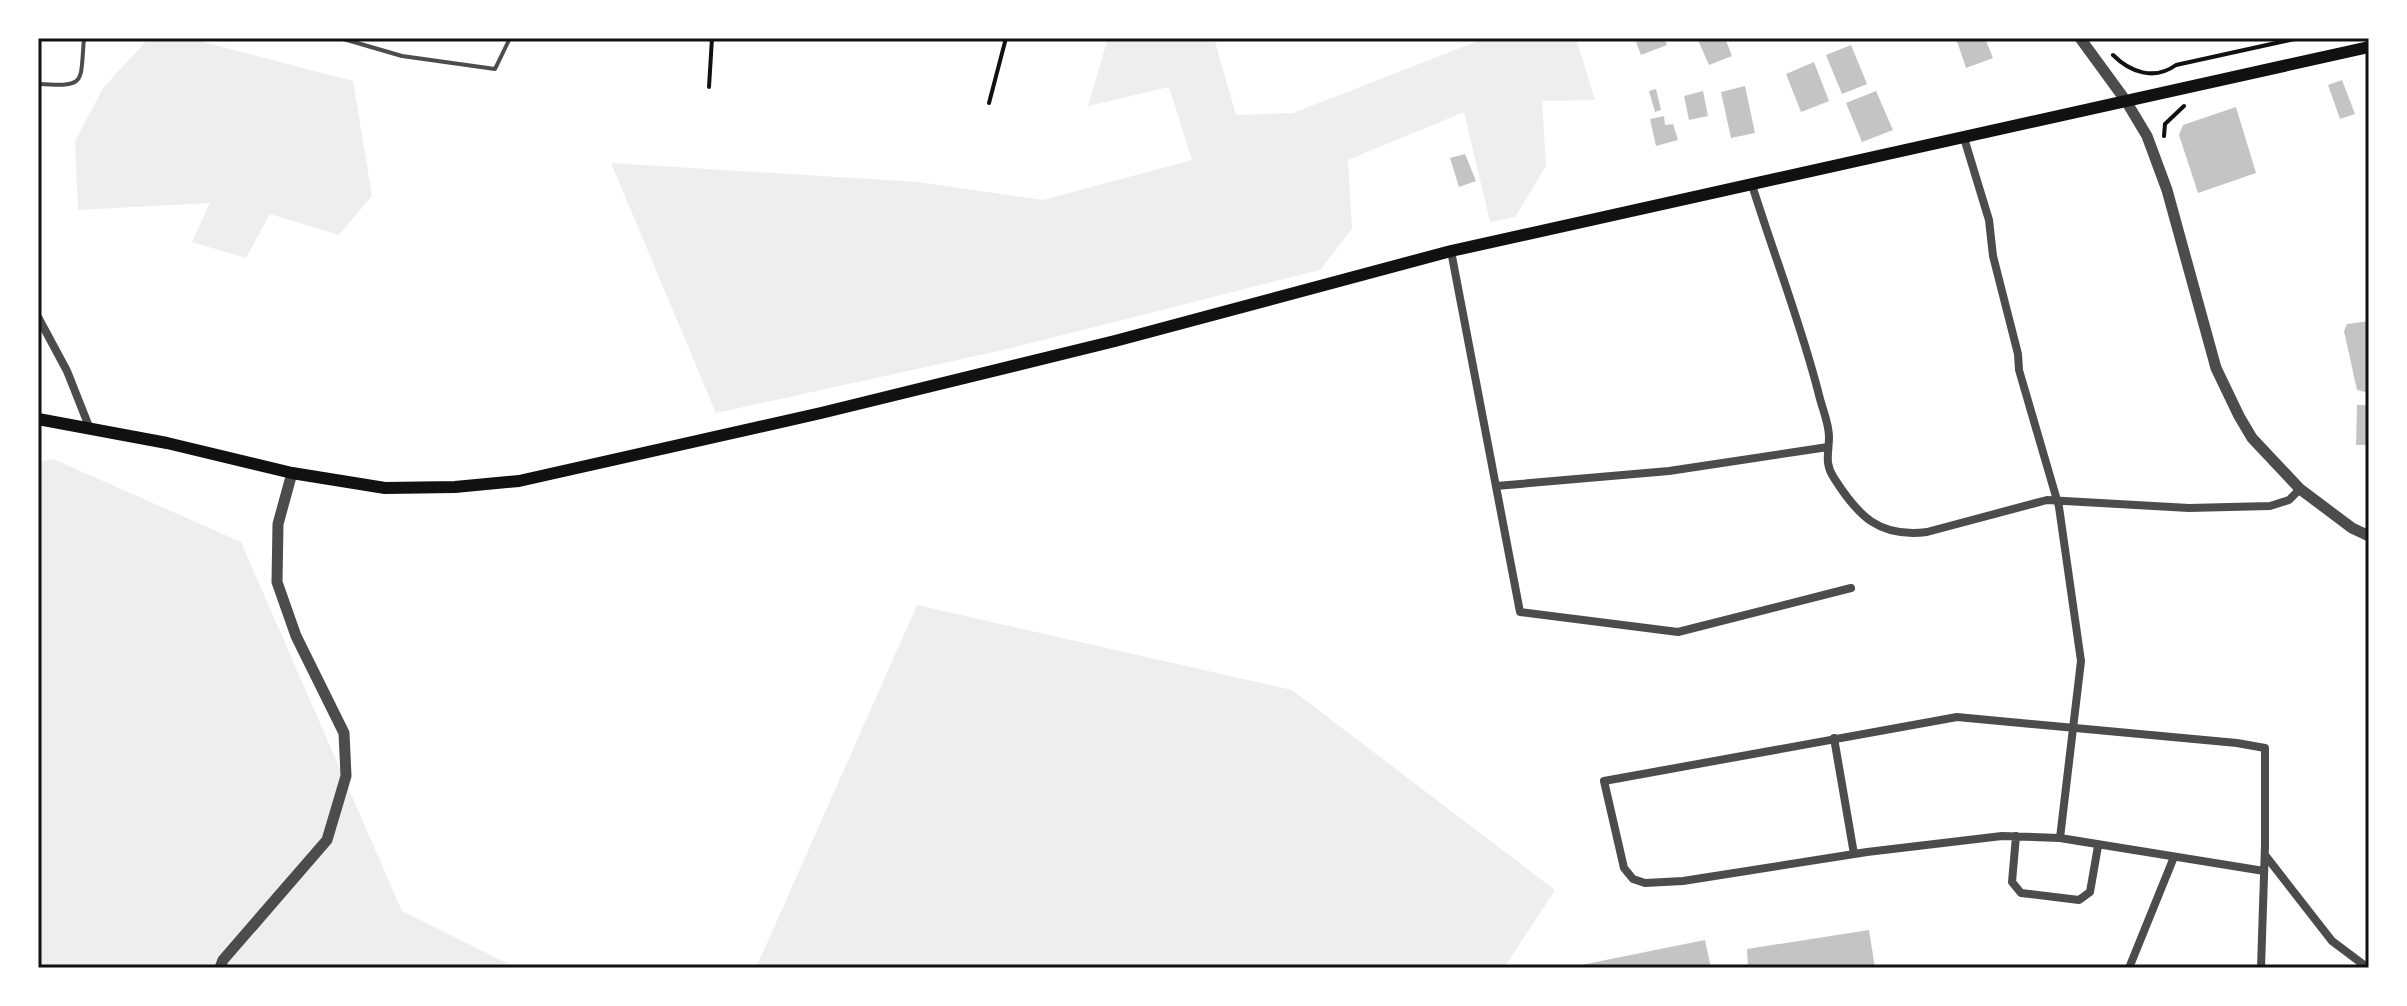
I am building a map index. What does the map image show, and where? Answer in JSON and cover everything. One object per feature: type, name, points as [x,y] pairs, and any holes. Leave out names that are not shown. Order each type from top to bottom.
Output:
[{"type":"main road","points":[[38,419],[167,443],[292,473],[385,488],[455,487],[519,481],[821,413],[1100,344],[1451,251],[2369,47]]},
{"type":"street","points":[[2080,38],[2126,101],[2147,136],[2167,190],[2209,346],[2226,393],[2252,438],[2300,489],[2352,528],[2369,536]]},
{"type":"street","points":[[1964,138],[1989,220],[1993,256],[2018,354],[2019,370],[2057,500],[2081,661],[2060,838]]},
{"type":"street","points":[[1752,185],[1817,387],[1829,435],[1826,459],[1829,469],[1859,513],[1873,524],[1908,534],[1927,532],[2047,500],[2189,508],[2270,506],[2289,500],[2300,489]]},
{"type":"street","points":[[1451,251],[1520,612],[1678,632],[1851,588]]},
{"type":"street","points":[[38,317],[67,371],[90,429]]},
{"type":"street","points":[[1496,486],[1628,476],[1828,447]]},
{"type":"street","points":[[220,968],[223,960],[327,840],[346,776],[344,733],[296,636],[277,582],[278,524],[292,473]]},
{"type":"street","points":[[2261,968],[2265,855],[2265,748],[1957,717],[1604,781],[1624,868],[1633,879],[1645,883],[1694,879],[1854,854],[2002,836],[2060,838],[2264,871]]},
{"type":"street","points":[[1834,738],[1854,854]]},
{"type":"street","points":[[2016,836],[2012,882],[2021,893],[2079,900],[2090,892],[2098,846]]},
{"type":"street","points":[[2265,855],[2332,941],[2368,968]]},
{"type":"street","points":[[2129,968],[2174,857]]},
{"type":"lane","points":[[38,84],[70,86],[76,83],[81,76],[84,38]]},
{"type":"lane","points":[[340,38],[402,56],[495,69],[510,38]]},
{"type":"path","points":[[709,87],[712,38]]},
{"type":"path","points":[[989,103],[1006,38]]},
{"type":"path","points":[[2121,62],[2140,73],[2155,74],[2167,72],[2176,65],[2299,38]]},
{"type":"path","points":[[2164,132],[2166,146]]},
{"type":"shaded area","points":[[149,38],[188,38],[353,81],[372,196],[339,235],[270,214],[246,258],[192,242],[210,203],[78,210],[75,142],[103,88]]},
{"type":"shaded area","points":[[1108,38],[1214,38],[1236,115],[1293,113],[1486,38],[1576,38],[1595,100],[1542,101],[1546,166],[1515,217],[1490,222],[1464,112],[1348,160],[1352,229],[1320,270],[1003,350],[716,413],[611,163],[918,182],[1043,200],[1192,160],[1169,87],[1088,106]]},
{"type":"shaded area","points":[[53,459],[241,542],[402,911],[517,968],[38,968],[38,462]]},
{"type":"shaded area","points":[[917,605],[1292,690],[1555,890],[1504,968],[756,968]]},
{"type":"building","points":[[1647,38],[1664,38],[1667,45],[1641,55],[1636,42]]},
{"type":"building","points":[[1697,38],[1725,38],[1732,56],[1709,65]]},
{"type":"building","points":[[1956,38],[1985,38],[1993,58],[1966,68]]},
{"type":"building","points":[[1851,45],[1867,84],[1842,94],[1826,55]]},
{"type":"building","points":[[1814,62],[1829,101],[1801,112],[1786,74]]},
{"type":"building","points":[[2342,80],[2355,114],[2340,119],[2328,85]]},
{"type":"building","points":[[1745,86],[1755,133],[1731,138],[1721,92]]},
{"type":"building","points":[[1656,89],[1661,110],[1655,112],[1649,91]]},
{"type":"building","points":[[1703,91],[1708,116],[1689,120],[1684,96]]},
{"type":"building","points":[[1876,91],[1893,130],[1862,142],[1846,103]]},
{"type":"building","points":[[2236,107],[2256,173],[2198,193],[2179,135],[2183,125]]},
{"type":"building","points":[[1664,116],[1665,125],[1673,124],[1678,140],[1656,146],[1650,119]]},
{"type":"building","points":[[1465,154],[1476,181],[1459,187],[1450,158]]},
{"type":"building","points":[[2369,321],[2369,393],[2357,390],[2344,331],[2347,324]]},
{"type":"building","points":[[2357,405],[2369,405],[2369,445],[2356,445]]},
{"type":"building","points":[[1869,930],[1875,968],[1748,968],[1747,949]]},
{"type":"building","points":[[1705,940],[1711,968],[1582,968],[1581,965]]}]
